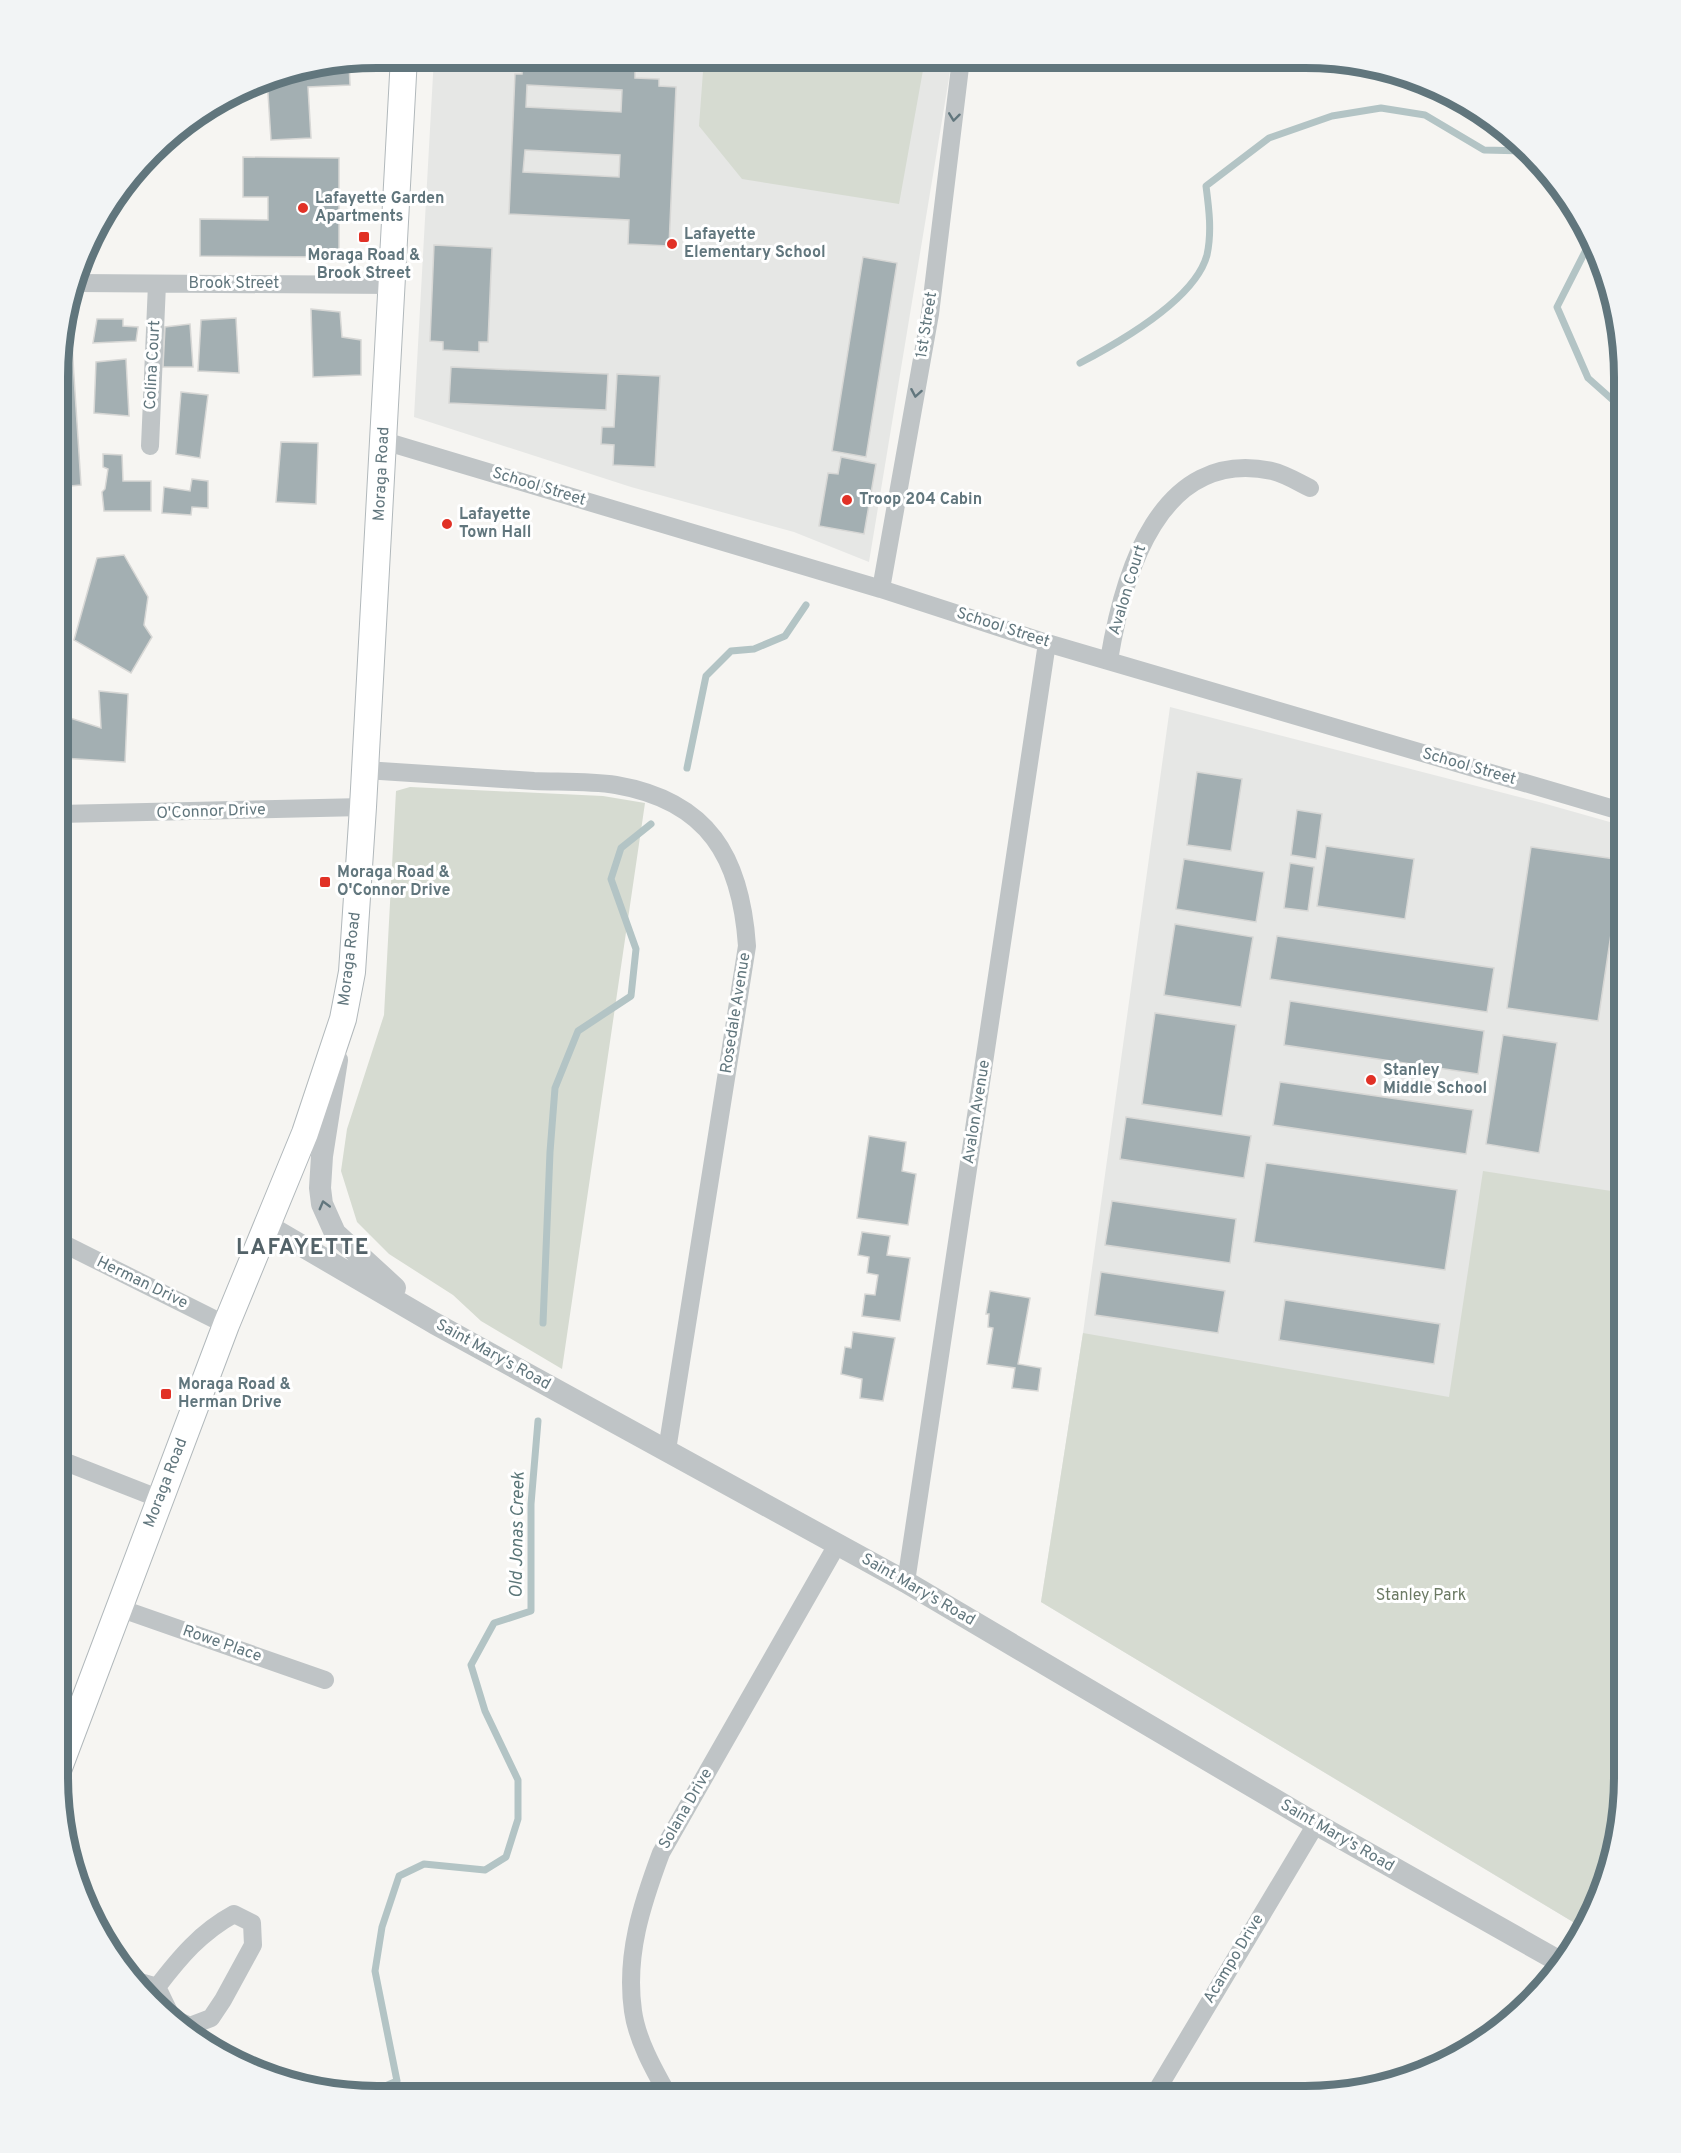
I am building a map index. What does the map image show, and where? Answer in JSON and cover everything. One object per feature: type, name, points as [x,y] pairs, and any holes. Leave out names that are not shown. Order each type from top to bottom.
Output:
[{"type":"main road","name":"Moraga Road","points":[[68,1744],[226,1325],[305,1132],[343,1019],[352,972],[363,807],[403,68]]},
{"type":"street","name":"1st Street","points":[[881,589],[930,314],[960,68]]},
{"type":"street","name":"Brook Street","points":[[82,284],[392,285]]},
{"type":"street","name":"Colina Court","points":[[150,446],[157,285]]},
{"type":"street","name":"School Street","points":[[384,441],[881,589],[1047,643],[1614,809]]},
{"type":"street","name":"Avalon Court","points":[[1109,660],[1115,624],[1136,554],[1149,528],[1185,486],[1209,475],[1240,468],[1274,471],[1310,488]]},
{"type":"street","name":"Avalon Avenue","points":[[906,1582],[1047,643]]},
{"type":"street","name":"Rosedale Avenue","points":[[365,770],[616,785],[663,797],[693,814],[716,839],[733,872],[744,908],[747,946],[667,1450]]},
{"type":"street","name":"O'Connor Drive","points":[[68,814],[363,807]]},
{"type":"street","points":[[343,1019],[322,1156],[320,1188],[322,1204],[335,1233],[434,1323]]},
{"type":"street","name":"Saint Mary's Road","points":[[268,1226],[434,1323],[838,1543],[1316,1824],[1554,1959]]},
{"type":"street","name":"Herman Drive","points":[[68,1246],[226,1325]]},
{"type":"street","points":[[68,1462],[160,1499]]},
{"type":"street","name":"Solana Drive","points":[[663,2086],[651,2064],[633,2011],[632,1949],[641,1908],[661,1853],[838,1543]]},
{"type":"street","name":"Rowe Place","points":[[119,1608],[325,1680]]},
{"type":"street","name":"Acampo Drive","points":[[1159,2086],[1316,1824]]},
{"type":"street","points":[[158,1987],[183,1954],[210,1927],[234,1914],[252,1923],[253,1945],[211,2018],[193,2025]]},
{"type":"street","points":[[148,1984],[158,1987]]},
{"type":"street","points":[[158,1987],[164,2001]]},
{"type":"shaded area","name":"Lafayette Elementary School","points":[[433,68],[950,68],[869,562],[794,532],[631,487],[414,417]]},
{"type":"shaded area","name":"Stanley Middle School","points":[[1170,707],[1614,823],[1614,1776],[1608,1837],[1590,1895],[1576,1924],[1041,1602],[1083,1333]]},
{"type":"green space","points":[[703,68],[923,68],[899,204],[742,179],[699,126]]},
{"type":"green space","points":[[410,787],[603,796],[645,803],[562,1369],[481,1321],[453,1295],[389,1254],[357,1222],[341,1171],[347,1129],[384,1015],[396,791]]},
{"type":"green space","name":"Stanley Park","points":[[1483,1171],[1614,1191],[1613,1797],[1603,1856],[1590,1895],[1576,1924],[1041,1602],[1083,1333],[1449,1397]]},
{"type":"building","points":[[522,68],[635,68],[635,78],[659,79],[659,86],[676,87],[669,246],[628,244],[629,220],[509,214],[515,74],[522,74]],"holes":[[[527,85],[622,90],[621,112],[526,107]],[[525,150],[620,155],[619,177],[523,172]]]},
{"type":"building","points":[[349,69],[350,85],[308,87],[311,138],[271,140],[268,87],[316,73]]},
{"type":"building","name":"Lafayette Garden Apartments","points":[[243,157],[339,158],[339,257],[200,256],[200,219],[268,220],[268,197],[243,197]]},
{"type":"building","points":[[434,245],[492,248],[488,342],[479,342],[479,352],[443,350],[443,342],[430,341]]},
{"type":"building","points":[[863,257],[897,263],[866,457],[832,451]]},
{"type":"building","points":[[311,309],[340,312],[342,337],[361,340],[361,375],[313,377]]},
{"type":"building","points":[[236,318],[239,373],[198,371],[201,320]]},
{"type":"building","points":[[97,319],[123,319],[123,326],[138,327],[136,341],[93,343]]},
{"type":"building","points":[[190,324],[193,367],[163,367],[165,327]]},
{"type":"building","points":[[71,329],[81,485],[68,486],[68,356]]},
{"type":"building","points":[[126,359],[129,416],[94,413],[96,362]]},
{"type":"building","points":[[451,367],[608,374],[606,410],[449,403]]},
{"type":"building","points":[[617,374],[660,376],[655,467],[613,465],[614,445],[601,444],[602,427],[614,427]]},
{"type":"building","points":[[181,392],[208,395],[200,458],[176,454]]},
{"type":"building","points":[[281,442],[318,443],[316,504],[276,502]]},
{"type":"building","points":[[103,454],[122,455],[123,481],[151,481],[151,511],[104,511],[102,492],[105,489],[108,469],[103,467]]},
{"type":"building","name":"Troop 204 Cabin","points":[[841,457],[876,464],[864,534],[819,526],[828,473],[838,474]]},
{"type":"building","points":[[192,479],[208,481],[208,508],[192,507],[191,515],[162,513],[164,487],[190,491]]},
{"type":"building","points":[[124,555],[148,597],[144,625],[152,637],[131,673],[74,640],[97,558]]},
{"type":"building","points":[[99,691],[128,694],[125,762],[68,758],[68,717],[101,728]]},
{"type":"building","points":[[1197,772],[1242,779],[1231,851],[1187,845]]},
{"type":"building","points":[[1297,810],[1322,814],[1316,859],[1291,855]]},
{"type":"building","points":[[1326,846],[1414,859],[1405,919],[1317,906]]},
{"type":"building","points":[[1531,847],[1614,859],[1611,893],[1614,894],[1614,914],[1598,1021],[1507,1008]]},
{"type":"building","points":[[1184,859],[1264,872],[1256,922],[1176,909]]},
{"type":"building","points":[[1290,863],[1314,867],[1308,911],[1284,908]]},
{"type":"building","points":[[1175,924],[1253,937],[1241,1007],[1164,995]]},
{"type":"building","points":[[1277,936],[1494,968],[1487,1012],[1270,979]]},
{"type":"building","points":[[1290,1001],[1484,1031],[1478,1074],[1284,1045]]},
{"type":"building","points":[[1155,1013],[1236,1025],[1222,1116],[1142,1104]]},
{"type":"building","points":[[1503,1035],[1557,1043],[1539,1153],[1486,1144]]},
{"type":"building","points":[[1280,1082],[1473,1110],[1466,1154],[1273,1125]]},
{"type":"building","points":[[1126,1117],[1251,1136],[1244,1178],[1120,1159]]},
{"type":"building","points":[[869,1136],[906,1142],[902,1171],[916,1174],[908,1225],[857,1218]]},
{"type":"building","points":[[1266,1163],[1457,1190],[1445,1270],[1254,1242]]},
{"type":"building","points":[[1112,1201],[1236,1219],[1230,1263],[1105,1245]]},
{"type":"building","points":[[862,1232],[890,1236],[887,1255],[910,1258],[900,1321],[862,1316],[865,1294],[875,1295],[878,1275],[867,1273],[869,1257],[858,1255]]},
{"type":"building","points":[[1101,1272],[1225,1291],[1218,1333],[1095,1315]]},
{"type":"building","points":[[990,1291],[1030,1298],[1018,1364],[1041,1368],[1038,1391],[1012,1388],[1015,1368],[987,1364],[993,1328],[988,1327],[989,1314],[986,1314]]},
{"type":"building","points":[[1285,1300],[1440,1324],[1434,1364],[1279,1340]]},
{"type":"building","points":[[853,1332],[895,1338],[883,1401],[860,1398],[862,1379],[841,1374],[845,1347],[851,1348]]},
{"type":"waterway","name":"Old Jonas Creek","points":[[1080,363],[1134,332],[1172,304],[1187,288],[1200,272],[1209,246],[1210,229],[1206,186],[1269,138],[1332,116],[1381,108],[1425,115],[1484,150],[1515,151]]},
{"type":"waterway","points":[[1586,249],[1557,307],[1588,378],[1614,401]]},
{"type":"waterway","name":"Old Jonas Creek","points":[[687,768],[706,676],[731,651],[754,649],[785,636],[806,605]]},
{"type":"waterway","name":"Old Jonas Creek","points":[[543,1323],[555,1088],[578,1031],[631,996],[636,949],[611,879],[621,848],[651,824]]},
{"type":"waterway","name":"Old Jonas Creek","points":[[385,2086],[397,2081],[375,1971],[382,1927],[399,1876],[424,1864],[485,1870],[506,1857],[518,1819],[518,1780],[485,1711],[471,1665],[494,1623],[531,1611],[531,1504],[538,1421]]},
{"type":"place","name":"Lafayette Garden Apartments","points":[[303,208]]},
{"type":"place","name":"Moraga Road & Brook Street","points":[[364,237]]},
{"type":"place","name":"Lafayette Elementary School","points":[[672,244]]},
{"type":"place","name":"Troop 204 Cabin","points":[[847,500]]},
{"type":"place","name":"Lafayette Town Hall","points":[[447,524]]},
{"type":"place","name":"Moraga Road & O'Connor Drive","points":[[325,882]]},
{"type":"place","name":"Stanley Middle School","points":[[1371,1080]]},
{"type":"place","name":"Moraga Road & Herman Drive","points":[[166,1394]]},
{"type":"district","name":"LAFAYETTE","points":[[303,1248]]}]
